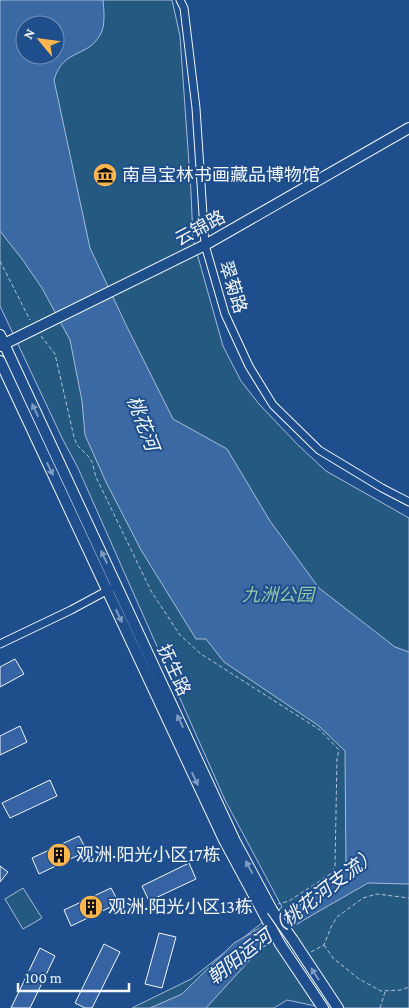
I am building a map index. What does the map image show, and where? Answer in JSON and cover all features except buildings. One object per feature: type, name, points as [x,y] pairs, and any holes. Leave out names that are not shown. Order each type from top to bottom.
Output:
[{"type":"main road","name":"云锦路","points":[[1,342],[36,329],[205,245],[409,128]]},
{"type":"main road","name":"抚生路","points":[[1,342],[118,586],[268,910],[280,944],[323,1008]]},
{"type":"main road","name":"抚生路","points":[[0,361],[224,840],[268,910],[293,940],[338,1008]]},
{"type":"street","name":"翠菊路","points":[[180,0],[184,8],[196,108],[205,245],[225,314],[249,366],[272,405],[319,450],[409,502]]},
{"type":"street","points":[[0,644],[118,586]]},
{"type":"path","points":[[0,261],[24,312],[55,354],[77,445],[92,462],[96,477],[151,591],[180,635],[201,654],[320,730],[339,750],[337,758],[335,866],[332,873],[289,901],[268,910]]},
{"type":"path","points":[[303,956],[324,945],[337,917],[362,898],[377,894],[409,898]]},
{"type":"path","points":[[324,945],[333,958],[359,979],[381,991],[400,990],[409,987]]},
{"type":"path","points":[[380,1008],[385,992]]},
{"type":"green space","name":"九洲公园","points":[[0,0],[172,0],[180,36],[193,239],[223,346],[241,381],[259,404],[326,471],[409,518],[409,1008],[325,1008],[287,1000],[274,1008],[132,1008],[191,979],[282,907],[225,800],[78,468],[0,306]]},
{"type":"green space","points":[[23,888],[42,918],[23,929],[5,899]]},
{"type":"water","points":[[0,0],[103,0],[104,24],[97,40],[91,46],[65,61],[65,15],[15,15],[15,65],[62,65],[54,80],[90,248],[126,325],[173,419],[227,449],[270,521],[319,588],[395,647],[409,652],[409,884],[368,883],[302,921],[259,950],[206,1008],[150,1008],[182,994],[234,943],[310,899],[346,871],[345,751],[319,726],[224,662],[206,639],[196,639],[141,550],[106,482],[85,435],[82,401],[70,340],[42,288],[0,231]]},
{"type":"place","name":"南昌宝林书画藏品博物馆","points":[[105,175]]},
{"type":"place","name":"观洲·阳光小区17栋","points":[[59,855]]},
{"type":"place","name":"观洲·阳光小区13栋","points":[[91,907]]},
{"type":"water label","name":"桃花河","points":[[143,423]]},
{"type":"water label","name":"朝阳运河（桃花河支流）","points":[[292,916]]}]
